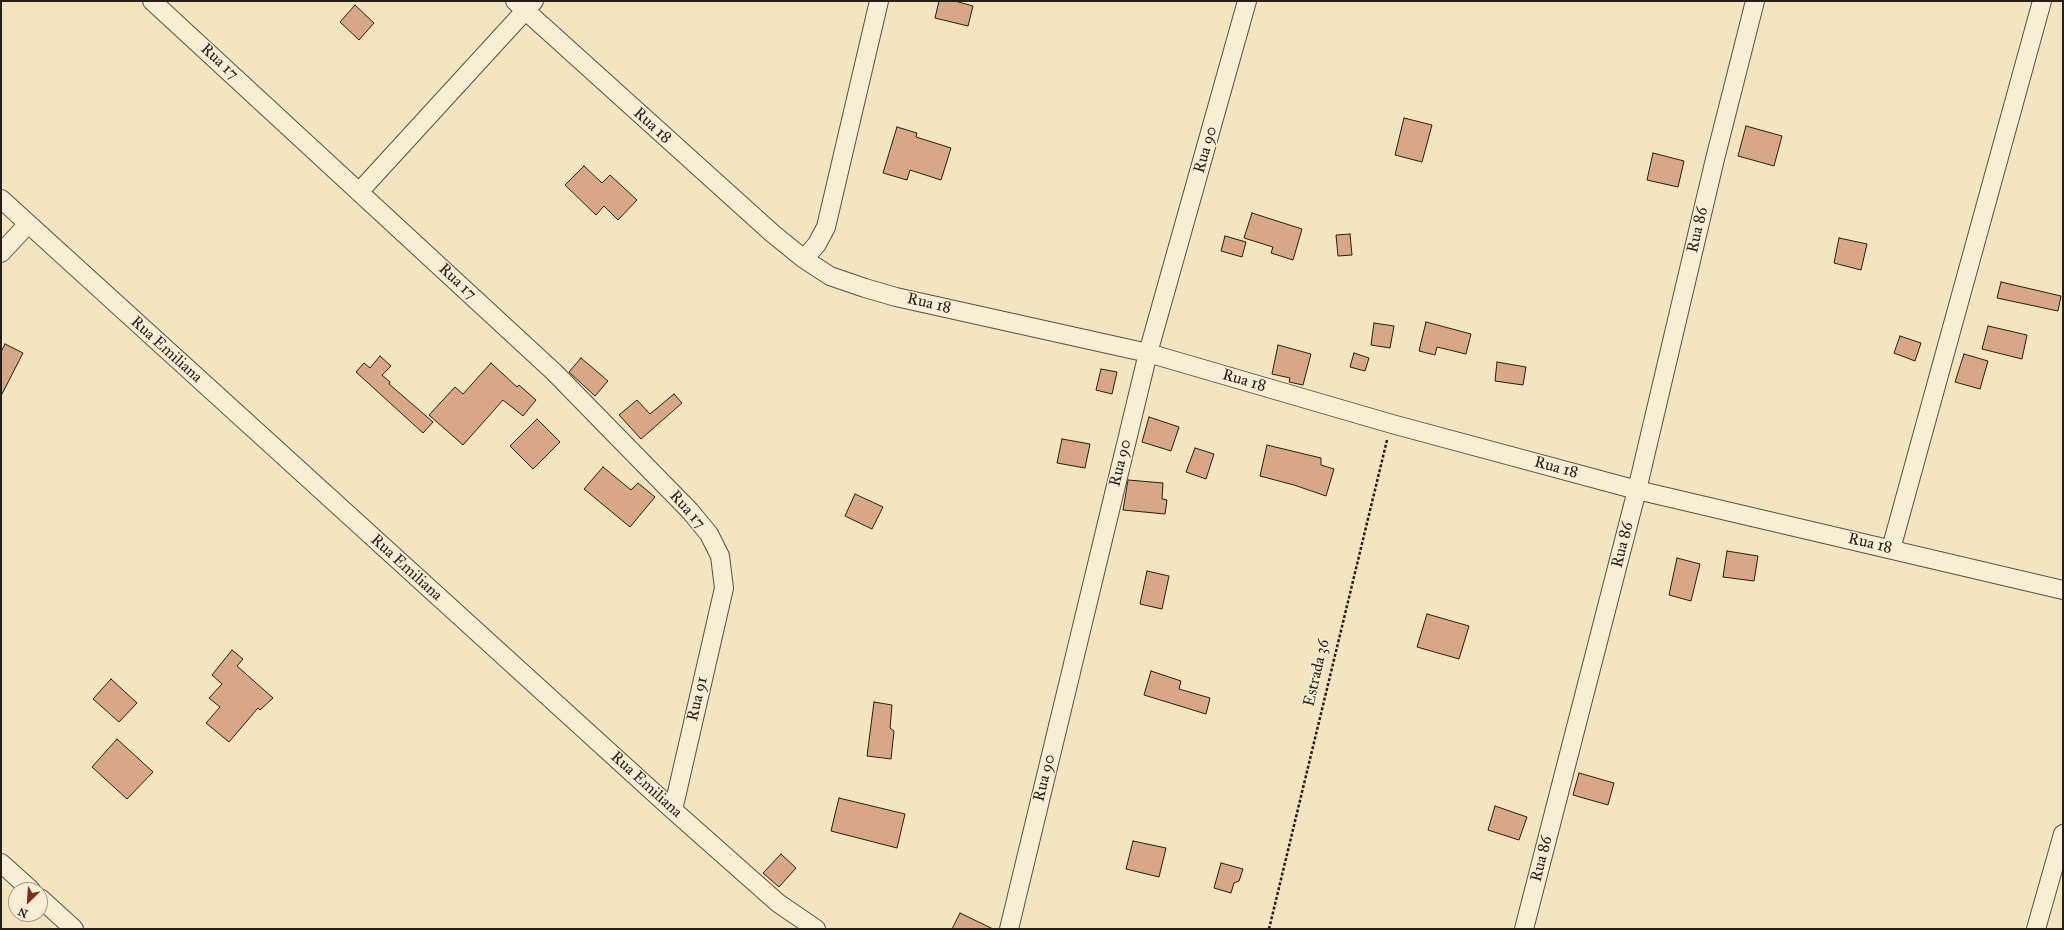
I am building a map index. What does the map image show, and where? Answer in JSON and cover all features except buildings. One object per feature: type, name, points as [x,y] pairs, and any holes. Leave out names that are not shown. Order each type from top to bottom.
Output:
[{"type":"street","name":"Rua 17","points":[[152,1],[554,372],[690,511],[710,534],[720,556],[724,588]]},
{"type":"street","points":[[804,259],[817,244],[826,227],[879,1]]},
{"type":"street","name":"Rua 90","points":[[1009,929],[1148,353],[1247,1]]},
{"type":"street","name":"Rua 86","points":[[1524,929],[1637,490],[1715,159],[1755,1]]},
{"type":"street","points":[[1891,549],[2042,1]]},
{"type":"street","points":[[359,192],[524,4]]},
{"type":"street","name":"Rua 18","points":[[524,4],[772,233],[804,259],[830,276],[865,288],[1148,353],[1392,424],[1637,490],[2063,590]]},
{"type":"street","name":"Rua Emiliana","points":[[1,199],[673,810],[778,903],[816,929]]},
{"type":"street","points":[[1,253],[28,224]]},
{"type":"street","name":"Rua 91","points":[[673,810],[724,588]]},
{"type":"street","points":[[2036,929],[2063,834]]},
{"type":"street","points":[[1,863],[22,882]]},
{"type":"street","points":[[48,905],[74,929]]},
{"type":"path","name":"Estrada 36","points":[[1269,929],[1368,514],[1392,424]]}]
